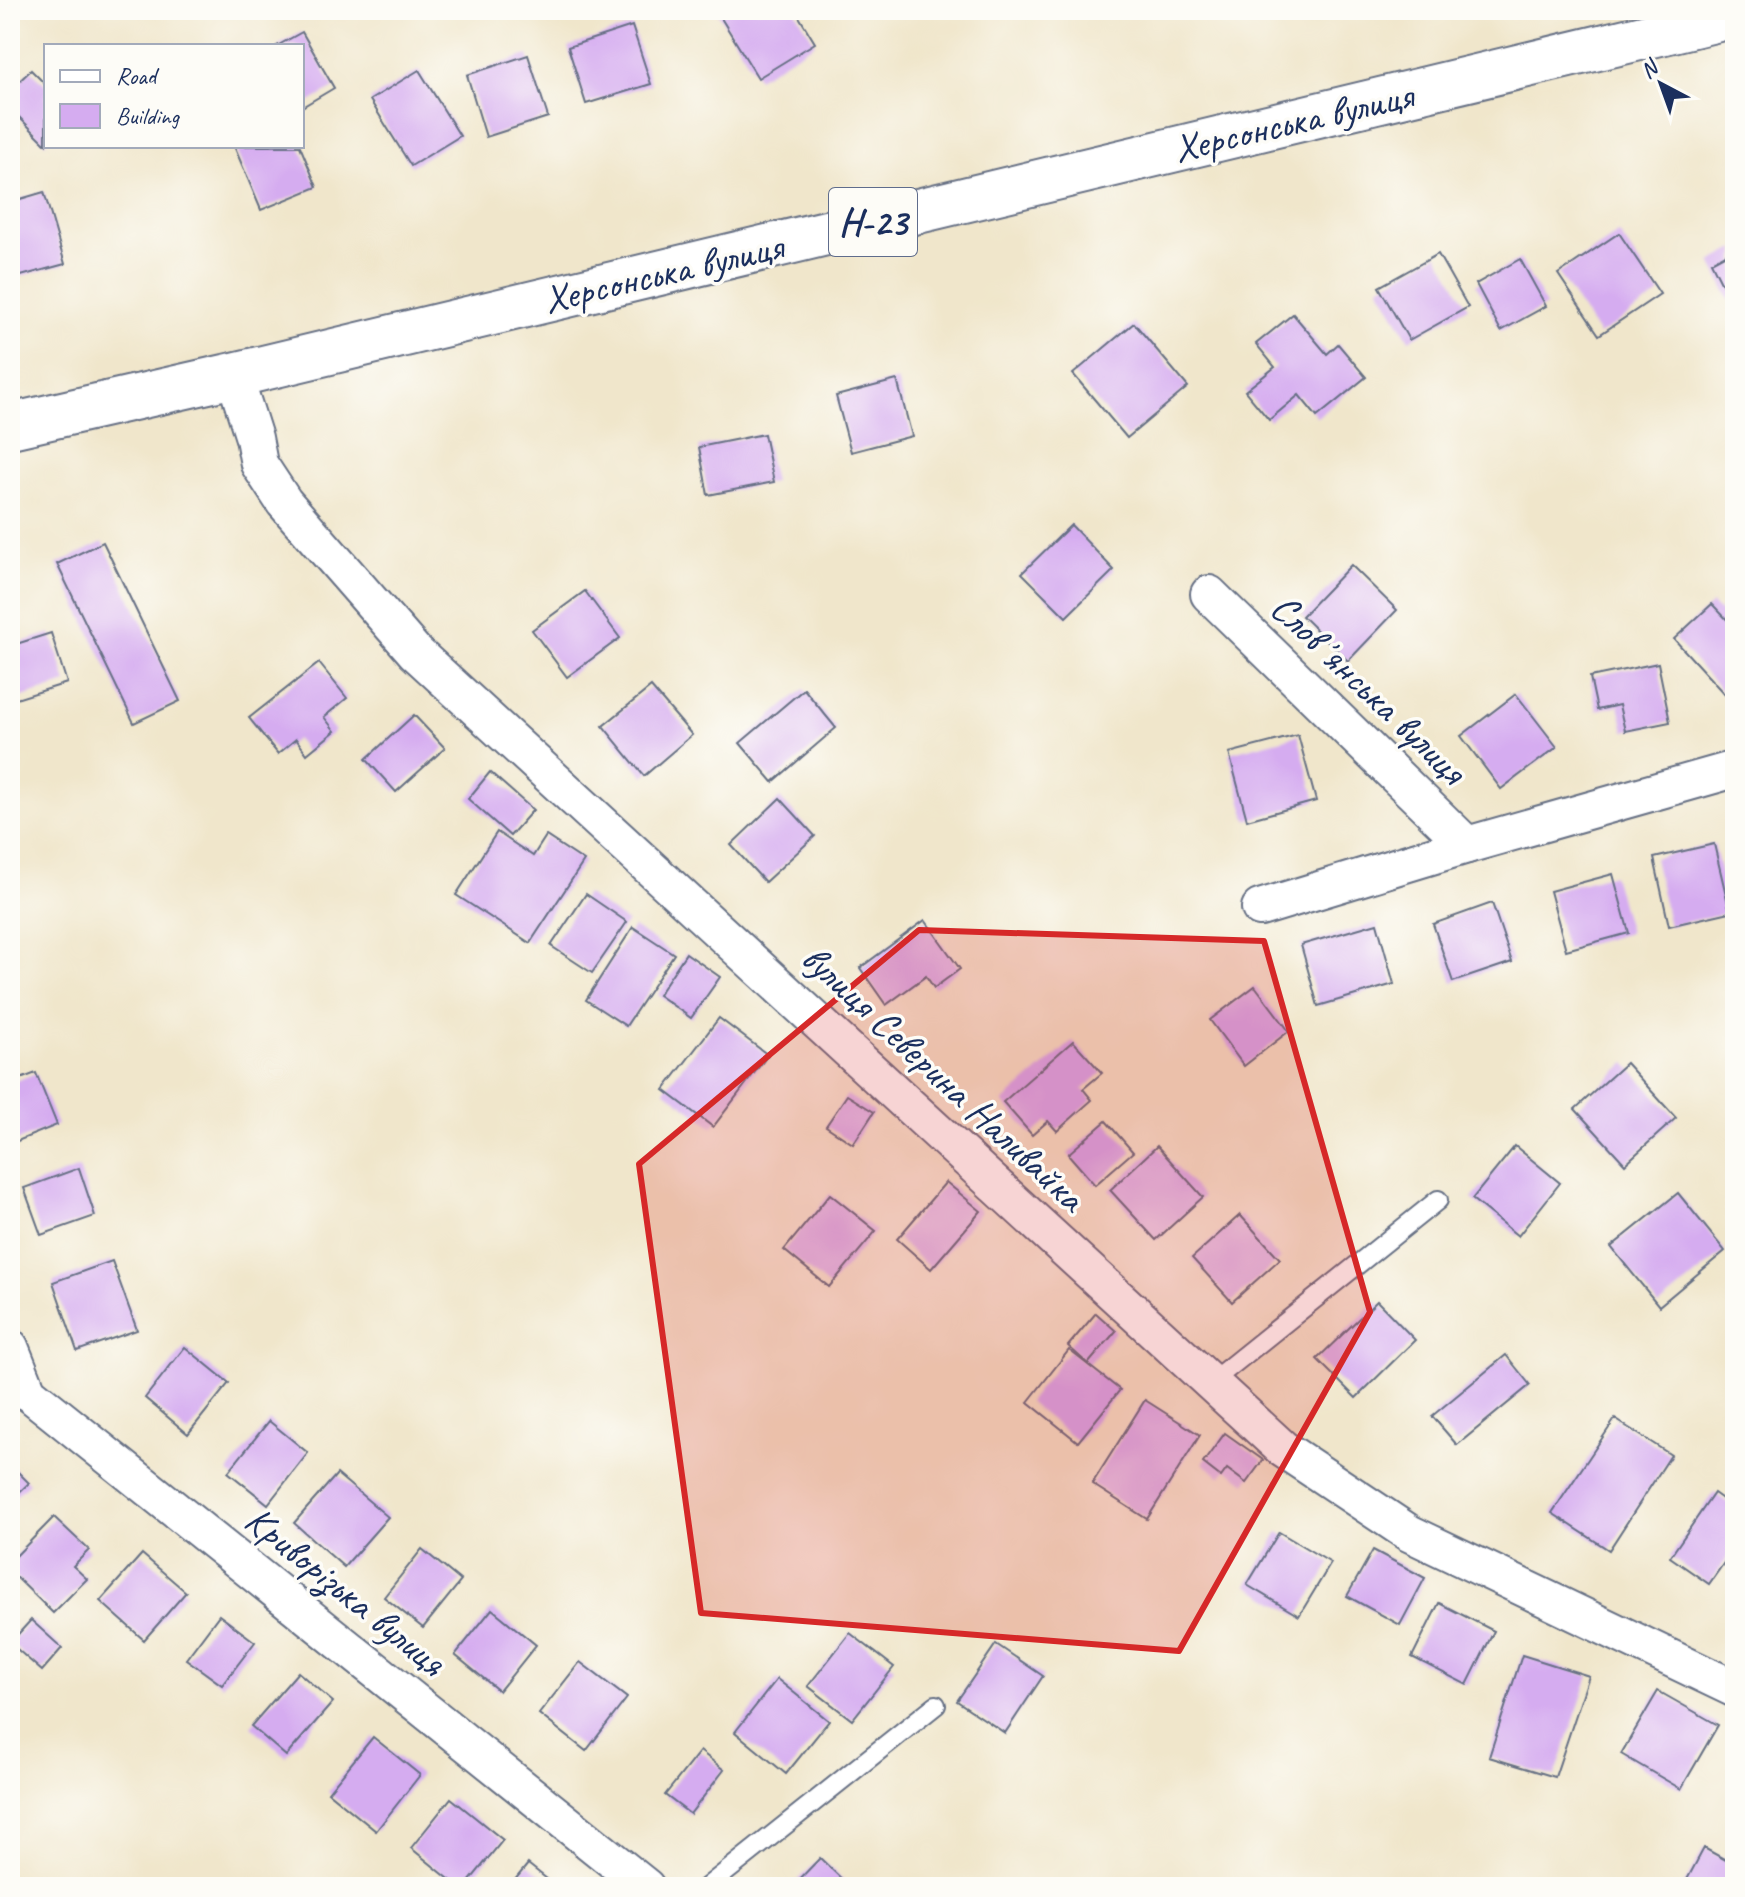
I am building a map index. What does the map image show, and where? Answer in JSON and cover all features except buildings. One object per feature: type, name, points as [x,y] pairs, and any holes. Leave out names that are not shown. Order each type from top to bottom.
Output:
[{"type":"main road","name":"Херсонська вулиця","points":[[10,426],[1735,15]]},
{"type":"street","name":"вулиця Северина Наливайка","points":[[234,375],[259,464],[284,502],[415,652],[1283,1449],[1409,1533],[1735,1689]]},
{"type":"street","name":"Словʼянська вулиця","points":[[1209,594],[1467,845]]},
{"type":"street","name":"Словʼянська вулиця","points":[[1260,908],[1735,769]]},
{"type":"street","name":"Криворізька вулиця","points":[[10,1347],[28,1392],[646,1887]]},
{"type":"lane","points":[[1211,1382],[1438,1200]]},
{"type":"lane","points":[[707,1887],[936,1705]]},
{"type":"highlighted area","points":[[919,930],[1264,941],[1370,1312],[1179,1651],[701,1613],[639,1164]]}]
